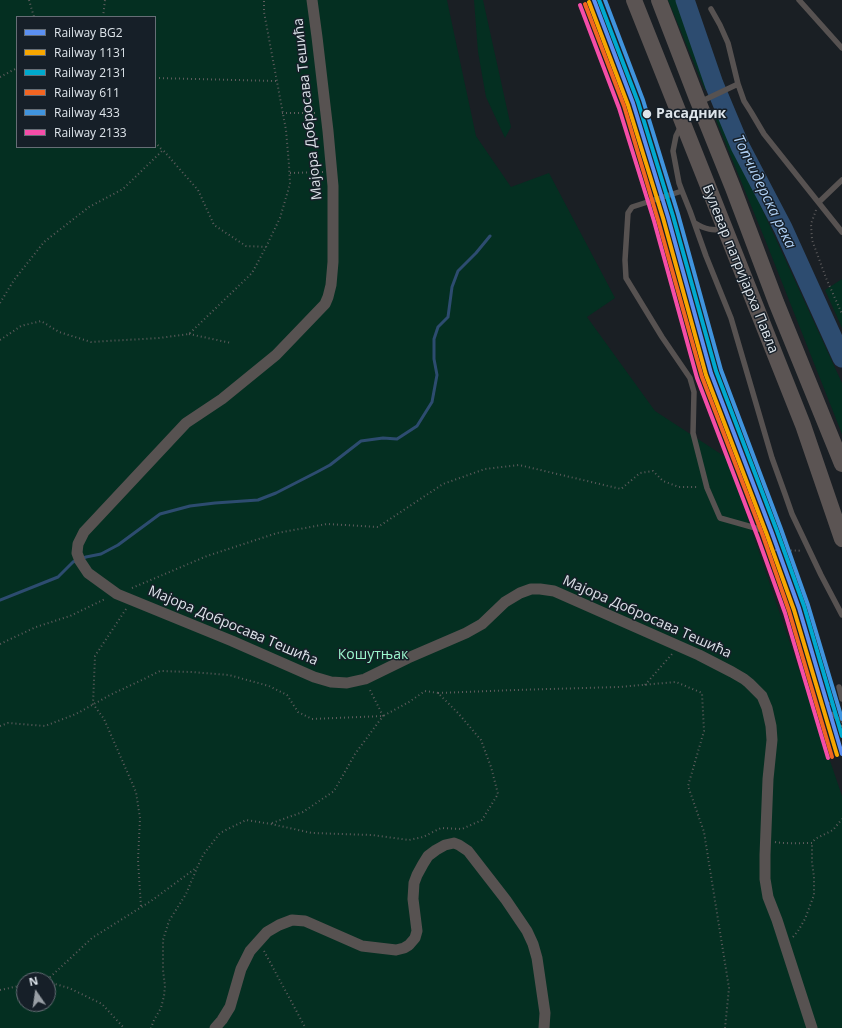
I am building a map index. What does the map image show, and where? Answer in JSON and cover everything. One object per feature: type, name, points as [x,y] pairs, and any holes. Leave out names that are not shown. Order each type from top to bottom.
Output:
[{"type":"main road","name":"Булевар патријарха Павла","points":[[634,0],[803,425],[842,539]]},
{"type":"main road","name":"Булевар патријарха Павла","points":[[659,0],[701,101],[776,302],[842,464]]},
{"type":"street","name":"Мајора Добросава Тешића","points":[[312,0],[332,171],[333,262],[331,285],[325,304],[276,356],[222,399],[186,423],[84,532],[78,544],[79,557],[88,573],[118,594],[314,677],[331,682],[347,683],[365,679],[408,658],[466,633],[482,624],[505,602],[520,593],[531,589],[554,591],[699,655],[744,679],[762,696],[767,708],[771,726],[772,740],[768,779],[765,841],[765,879],[768,897],[786,946],[812,1028]]},
{"type":"street","points":[[215,1028],[230,1007],[241,969],[250,951],[267,932],[279,925],[292,920],[305,920],[362,946],[396,950],[404,948],[412,942],[417,931],[413,899],[414,882],[417,874],[422,864],[432,853],[445,845],[454,843],[468,851],[513,909],[527,931],[537,958],[545,1013],[544,1028]]},
{"type":"lane","points":[[799,0],[842,48]]},
{"type":"lane","points":[[711,10],[728,43],[738,84],[744,101],[764,134],[842,232]]},
{"type":"lane","points":[[701,101],[738,84]]},
{"type":"lane","points":[[682,122],[676,136],[673,151],[682,192],[731,318],[775,466],[792,514],[842,615]]},
{"type":"lane","points":[[819,202],[842,180]]},
{"type":"lane","points":[[682,192],[632,207],[628,213],[625,260],[626,278],[662,337],[690,378],[694,392],[693,433],[706,488],[720,518],[759,529]]},
{"type":"lane","points":[[695,223],[711,230],[725,230]]},
{"type":"lane","points":[[839,688],[842,699]]},
{"type":"path","points":[[29,0],[34,16]]},
{"type":"path","points":[[103,16],[105,0]]},
{"type":"path","points":[[189,334],[252,273],[280,218],[290,184],[286,130],[264,12],[264,0]]},
{"type":"path","points":[[0,77],[16,69]]},
{"type":"path","points":[[156,78],[276,81]]},
{"type":"path","points":[[282,113],[325,113]]},
{"type":"path","points":[[156,143],[198,190],[214,224],[246,246],[266,247]]},
{"type":"path","points":[[0,303],[14,280],[44,242],[89,207],[123,189],[163,150]]},
{"type":"path","points":[[290,173],[332,171]]},
{"type":"path","points":[[819,202],[811,224],[812,240],[826,278],[842,314]]},
{"type":"path","points":[[0,340],[21,326],[41,321],[59,332],[91,342],[159,338],[189,334],[231,343]]},
{"type":"path","points":[[0,644],[36,627],[70,616],[102,600],[207,556],[276,533],[328,524],[378,527],[443,484],[485,469],[519,465],[621,489],[640,473],[653,471],[663,481],[679,487],[706,488]]},
{"type":"path","points":[[759,529],[766,544],[776,551],[798,550],[811,553]]},
{"type":"path","points":[[132,600],[95,656],[93,704],[104,719],[136,792],[140,818],[138,860],[141,908]]},
{"type":"path","points":[[645,685],[679,646]]},
{"type":"path","points":[[0,726],[8,723],[45,726],[76,714],[110,694],[160,671],[229,675],[269,686],[287,695],[298,712],[312,719],[383,716]]},
{"type":"path","points":[[365,679],[383,716]]},
{"type":"path","points":[[271,824],[303,812],[334,792],[355,754],[383,716],[409,702],[425,691],[438,693],[619,687],[676,682],[702,693],[704,731],[688,786],[704,832],[730,988],[725,1028]]},
{"type":"path","points":[[151,1028],[164,996],[163,940],[169,921],[186,894],[196,868],[203,855],[220,833],[246,820],[271,824],[312,834],[372,835],[409,840],[423,837],[441,828],[462,829],[482,820],[498,794],[491,767],[481,740],[438,693]]},
{"type":"path","points":[[786,946],[805,919],[814,895],[812,843],[815,839],[833,830],[842,819]]},
{"type":"path","points":[[765,841],[787,844],[812,843]]},
{"type":"path","points":[[56,972],[92,938],[141,908],[196,868]]},
{"type":"path","points":[[259,941],[305,1028]]},
{"type":"path","points":[[56,984],[102,1004],[124,1028]]},
{"type":"path","points":[[0,990],[16,987]]},
{"type":"green space","name":"Кошутњак","points":[[0,0],[447,0],[476,136],[511,187],[549,173],[615,298],[587,317],[655,411],[727,458],[842,796],[842,1028],[0,1028]]},
{"type":"green space","points":[[474,0],[483,0],[511,127],[505,138],[486,97],[478,52]]},
{"type":"green space","points":[[668,0],[682,0],[711,87],[705,90]]},
{"type":"green space","points":[[719,115],[842,383],[842,434],[716,120]]},
{"type":"green space","points":[[842,279],[842,328],[825,290]]},
{"type":"waterway","name":"Топчидерска река","points":[[685,0],[714,84],[740,146],[783,228],[842,358]]},
{"type":"waterway","points":[[0,600],[58,577],[73,562],[86,557],[101,554],[118,545],[160,514],[190,506],[258,500],[276,493],[330,465],[361,441],[383,438],[397,439],[417,426],[432,402],[437,375],[434,359],[434,339],[438,327],[448,317],[452,287],[458,271],[490,236]]},
{"type":"railway","points":[[828,704],[841,725]]},
{"type":"rail line","name":"BG2","points":[[594,0],[633,103],[668,217],[711,373],[799,608],[842,754]]},
{"type":"rail line","name":"2131","points":[[599,0],[638,102],[673,216],[716,371],[804,606],[842,736]]},
{"type":"rail line","name":"433","points":[[605,0],[643,100],[678,214],[721,370],[808,605],[842,719]]},
{"type":"rail line","name":"1131","points":[[589,2],[628,105],[663,218],[706,375],[794,610],[837,755]]},
{"type":"rail line","name":"611","points":[[585,4],[624,106],[702,377],[763,536],[789,611],[832,757]]},
{"type":"rail line","name":"2133","points":[[580,5],[619,108],[654,221],[697,378],[785,613],[828,758]]},
{"type":"place","name":"Расадник","points":[[647,114]]}]
